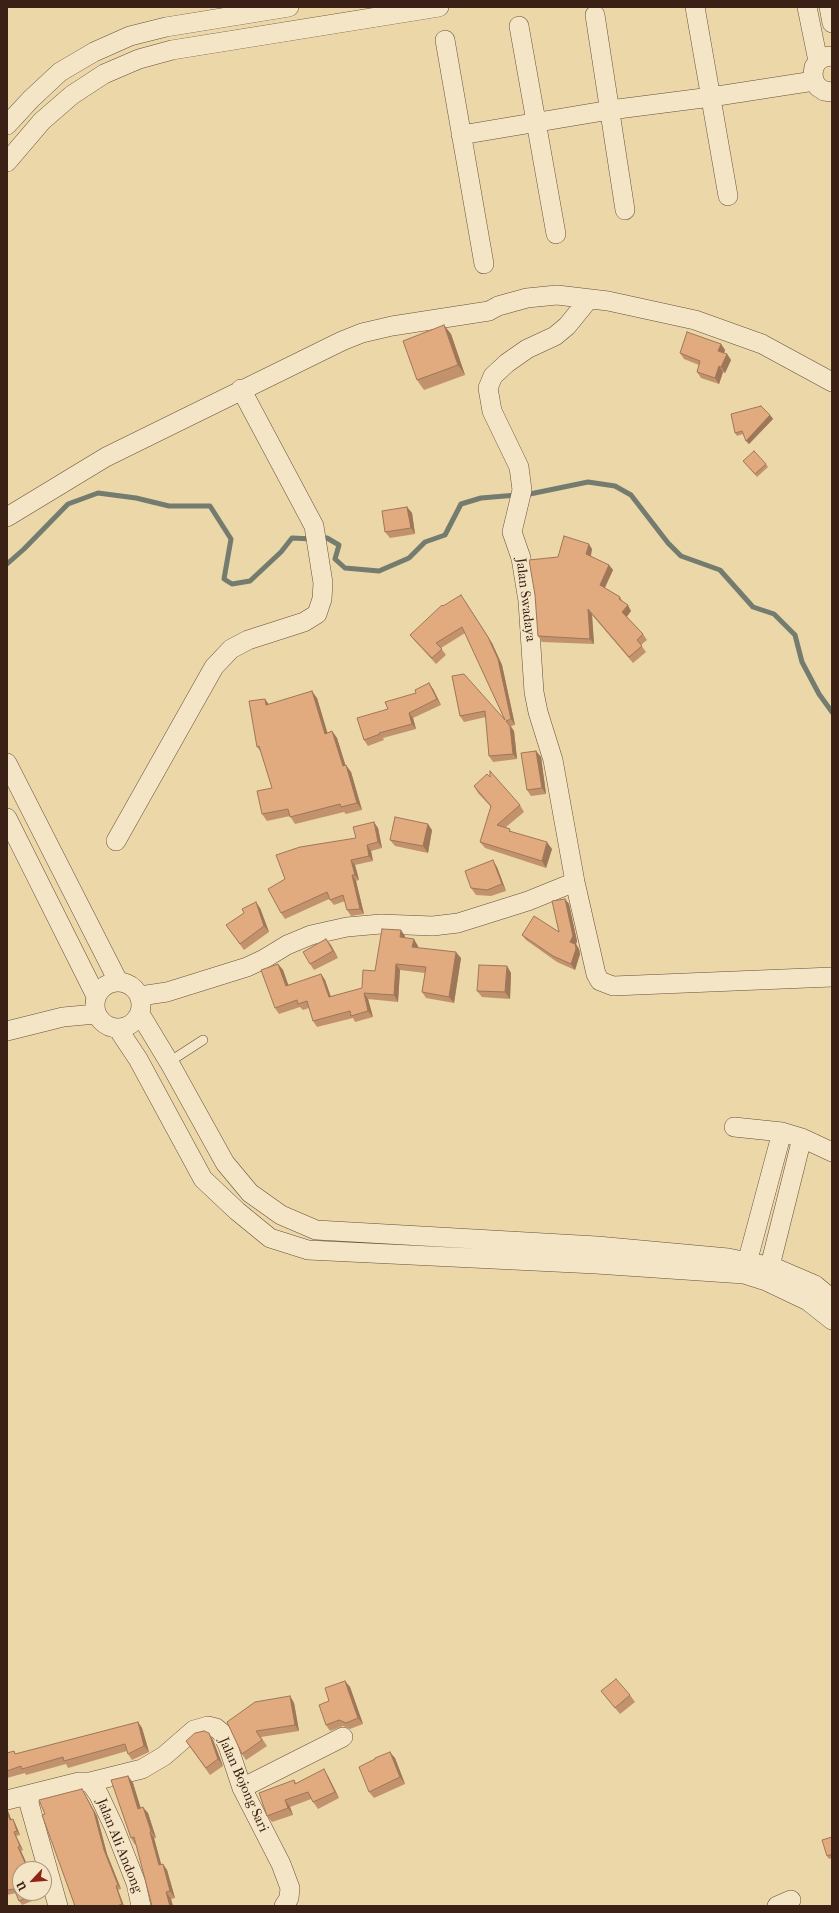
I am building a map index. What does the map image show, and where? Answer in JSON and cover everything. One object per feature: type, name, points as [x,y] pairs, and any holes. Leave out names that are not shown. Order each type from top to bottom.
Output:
[{"type":"street","points":[[7,125],[30,99],[60,72],[94,52],[130,36],[166,27],[289,7]]},
{"type":"street","points":[[7,162],[42,121],[72,95],[104,74],[139,59],[172,50],[439,7]]},
{"type":"street","points":[[695,7],[712,97],[728,196]]},
{"type":"street","points":[[808,7],[825,59],[814,67],[814,81],[818,87],[824,91],[832,92]]},
{"type":"street","points":[[829,7],[832,23]]},
{"type":"street","points":[[595,15],[625,210]]},
{"type":"street","points":[[519,26],[556,234]]},
{"type":"street","points":[[445,40],[484,264]]},
{"type":"street","points":[[461,135],[610,110],[712,97],[814,81]]},
{"type":"street","points":[[7,517],[106,457],[241,389],[342,341],[375,330],[489,311],[498,306],[526,298],[557,295],[589,298],[695,320],[762,344],[832,382]]},
{"type":"street","name":"Jalan Swadaya","points":[[589,298],[567,326],[555,336],[527,349],[507,363],[493,376],[488,388],[492,411],[519,467],[522,490],[515,513],[512,532],[521,558],[528,601],[534,692],[538,712],[552,760],[575,882],[596,974],[600,981],[608,985],[832,977]]},
{"type":"street","points":[[116,841],[214,667],[231,649],[248,640],[304,622],[317,614],[322,599],[323,583],[314,526],[241,389]]},
{"type":"street","points":[[7,763],[118,981]]},
{"type":"street","points":[[7,818],[96,1005],[101,1022],[109,1027],[118,1029],[127,1027],[135,1022],[140,1005],[167,992],[251,966],[286,945],[311,935],[347,927],[381,924],[417,926],[452,924],[515,906],[575,882]]},
{"type":"street","points":[[96,1005],[102,988],[109,983],[118,981],[127,983],[135,988],[140,1005],[169,1062],[225,1163],[250,1193],[281,1215],[316,1230],[746,1268],[815,1285],[832,1299]]},
{"type":"street","points":[[7,1031],[63,1017],[96,1005]]},
{"type":"street","points":[[118,1029],[138,1059],[203,1179],[237,1211],[270,1238],[308,1250],[596,1255]]},
{"type":"street","points":[[734,1127],[782,1132],[802,1138],[832,1152]]},
{"type":"street","points":[[746,1268],[782,1132]]},
{"type":"street","points":[[767,1274],[802,1138]]},
{"type":"street","points":[[767,1274],[808,1301],[832,1320]]},
{"type":"street","name":"Jalan Bojong Sari","points":[[90,1782],[142,1769],[164,1756],[194,1730],[208,1726],[216,1728],[222,1733],[233,1758],[242,1788],[286,1875],[290,1888],[289,1898],[284,1906]]},
{"type":"street","points":[[242,1788],[343,1737]]},
{"type":"street","name":"Jalan Ali Andong","points":[[7,1800],[79,1782],[90,1782],[99,1795],[114,1827],[136,1883],[141,1906]]},
{"type":"street","points":[[27,1796],[58,1906]]},
{"type":"lane","points":[[169,1062],[203,1040]]},
{"type":"building","points":[[444,325],[458,365],[417,380],[403,341]]},
{"type":"building","points":[[687,332],[721,344],[718,351],[727,354],[721,367],[719,366],[715,378],[697,372],[700,361],[680,353]]},
{"type":"building","points":[[761,406],[770,415],[746,441],[742,431],[735,433],[731,414]]},
{"type":"building","points":[[754,451],[766,464],[755,474],[743,461]]},
{"type":"building","points":[[407,507],[411,528],[385,532],[382,511]]},
{"type":"building","points":[[564,536],[589,544],[586,554],[609,565],[600,585],[620,597],[619,599],[628,605],[622,612],[643,634],[637,640],[642,646],[629,657],[588,609],[590,639],[538,636],[535,595],[529,560],[558,557]]},
{"type":"building","points":[[461,595],[488,637],[498,659],[511,719],[506,721],[510,726],[513,754],[489,756],[485,711],[460,716],[452,676],[464,674],[505,720],[462,627],[436,643],[442,649],[432,658],[410,635],[442,605],[443,606]]},
{"type":"building","points":[[429,683],[437,699],[409,713],[412,724],[379,733],[380,734],[364,740],[357,718],[388,709],[385,702],[416,693],[415,690]]},
{"type":"building","points":[[312,691],[325,734],[332,731],[343,766],[346,765],[357,803],[341,807],[340,804],[290,817],[288,809],[262,814],[257,791],[272,788],[259,746],[257,747],[249,701],[265,699],[266,705]]},
{"type":"building","points":[[536,751],[542,788],[527,790],[521,753]]},
{"type":"building","points":[[490,771],[520,805],[497,825],[510,829],[509,831],[547,842],[542,861],[480,842],[491,806],[474,786],[487,774],[490,777]]},
{"type":"building","points":[[395,817],[428,824],[423,846],[390,840]]},
{"type":"building","points":[[374,822],[378,842],[367,845],[369,856],[351,860],[355,875],[352,875],[360,909],[347,910],[343,895],[330,900],[327,892],[281,913],[268,889],[285,879],[276,855],[300,847],[356,838],[353,827]]},
{"type":"building","points":[[493,860],[502,884],[487,890],[471,888],[465,871]]},
{"type":"building","points":[[565,899],[573,936],[570,942],[575,944],[576,949],[571,964],[553,956],[522,935],[534,916],[559,932],[552,901]]},
{"type":"building","points":[[256,902],[264,926],[240,944],[226,925],[244,913],[242,909]]},
{"type":"building","points":[[382,929],[401,930],[400,937],[414,939],[412,947],[456,952],[449,997],[422,992],[426,967],[396,964],[394,995],[364,993],[368,1011],[351,1016],[350,1011],[313,1021],[307,1001],[298,1004],[297,1000],[275,1008],[261,970],[278,964],[286,986],[321,974],[329,997],[362,988],[363,970],[375,971]]},
{"type":"building","points":[[326,939],[333,951],[310,964],[303,952]]},
{"type":"building","points":[[479,965],[507,966],[505,992],[477,991]]},
{"type":"building","points":[[616,1679],[630,1695],[615,1708],[601,1691]]},
{"type":"building","points":[[345,1681],[358,1718],[346,1723],[339,1720],[326,1725],[319,1705],[329,1701],[325,1688]]},
{"type":"building","points":[[290,1696],[295,1725],[256,1731],[262,1740],[242,1754],[227,1722],[255,1702]]},
{"type":"building","points":[[138,1722],[144,1746],[128,1754],[125,1744],[64,1761],[63,1757],[22,1769],[21,1766],[7,1771],[7,1753],[14,1751],[15,1754]]},
{"type":"building","points":[[204,1731],[209,1733],[218,1759],[206,1768],[186,1741],[195,1733]]},
{"type":"building","points":[[390,1752],[400,1777],[369,1792],[359,1767]]},
{"type":"building","points":[[324,1769],[335,1792],[313,1802],[308,1792],[285,1800],[288,1808],[267,1816],[259,1793],[294,1780],[295,1784]]},
{"type":"building","points":[[128,1776],[138,1809],[143,1807],[151,1831],[150,1832],[159,1865],[163,1864],[170,1891],[166,1892],[170,1906],[152,1906],[134,1837],[131,1838],[111,1780]]},
{"type":"building","points":[[82,1789],[94,1812],[104,1850],[118,1885],[116,1886],[122,1904],[117,1906],[75,1906],[42,1815],[45,1814],[39,1800]]},
{"type":"building","points":[[7,1812],[10,1820],[13,1819],[17,1831],[14,1832],[20,1846],[18,1847],[24,1861],[12,1861],[12,1889],[7,1890]]},
{"type":"building","points":[[832,1837],[832,1854],[827,1856],[822,1840]]},
{"type":"waterway","points":[[525,495],[588,482],[615,486],[631,495],[668,543],[681,556],[720,570],[753,607],[774,614],[795,635],[802,662],[819,694],[832,712]]},
{"type":"waterway","points":[[7,564],[24,549],[68,504],[98,493],[136,498],[169,506],[210,506],[231,539],[224,579],[232,584],[250,581],[281,552],[292,538],[312,539]]},
{"type":"waterway","points":[[320,538],[327,538],[339,545],[335,559],[345,568],[379,571],[409,558],[425,542],[445,535],[461,504],[481,498],[517,495]]}]
